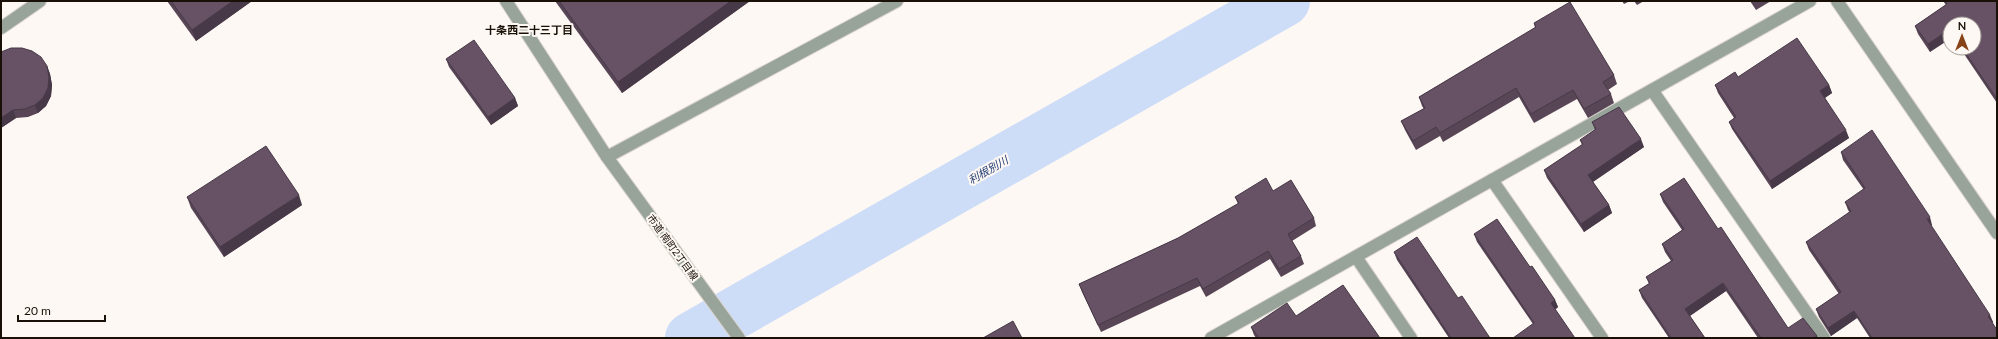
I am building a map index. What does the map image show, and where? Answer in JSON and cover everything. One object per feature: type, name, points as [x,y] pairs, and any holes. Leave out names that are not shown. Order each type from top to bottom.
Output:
[{"type":"street","points":[[1,28],[40,1]]},
{"type":"street","name":"市道 南町2丁目線","points":[[506,1],[607,157],[739,338]]},
{"type":"street","points":[[607,157],[897,1]]},
{"type":"street","points":[[1211,338],[1810,1]]},
{"type":"street","points":[[1837,1],[1997,233]]},
{"type":"street","points":[[1652,90],[1824,338]]},
{"type":"street","points":[[1492,180],[1602,338]]},
{"type":"street","points":[[1356,257],[1411,338]]},
{"type":"building","points":[[171,1],[233,1],[192,30]]},
{"type":"building","points":[[559,1],[731,1],[618,82]]},
{"type":"building","points":[[1945,1],[1997,1],[1997,99],[1967,56],[1982,56],[1982,16],[1942,16],[1942,34],[1928,44],[1915,26],[1947,4]]},
{"type":"building","points":[[1570,2],[1614,75],[1603,82],[1611,94],[1584,109],[1573,90],[1531,114],[1516,88],[1440,133],[1436,127],[1413,141],[1401,121],[1425,108],[1419,97],[1536,27],[1534,23]]},
{"type":"building","points":[[1797,38],[1829,85],[1820,91],[1846,130],[1770,181],[1729,122],[1736,117],[1715,85],[1735,72],[1738,77]]},
{"type":"building","points":[[474,40],[515,98],[488,117],[446,59]]},
{"type":"building","points":[[11,48],[22,48],[32,51],[41,57],[47,66],[49,77],[48,88],[43,98],[35,105],[25,109],[13,110],[1,118],[1,52]]},
{"type":"building","points":[[1619,107],[1641,139],[1588,175],[1609,205],[1581,224],[1544,170],[1583,144],[1580,140],[1596,129],[1592,122]]},
{"type":"building","points":[[1872,130],[1930,217],[1927,219],[1990,315],[1988,316],[1997,330],[1997,338],[1872,338],[1854,311],[1828,328],[1816,309],[1841,292],[1806,242],[1851,211],[1845,202],[1865,188],[1841,152]]},
{"type":"building","points":[[266,146],[299,195],[220,247],[187,197]]},
{"type":"building","points":[[1266,178],[1273,191],[1291,180],[1314,218],[1288,234],[1301,256],[1279,269],[1268,251],[1203,289],[1197,278],[1098,325],[1079,284],[1178,238],[1239,203],[1235,197]]},
{"type":"building","points":[[1684,178],[1718,229],[1721,227],[1788,328],[1803,318],[1817,336],[1814,338],[1761,338],[1723,283],[1685,309],[1705,338],[1671,338],[1639,290],[1650,283],[1646,277],[1673,260],[1662,244],[1684,229],[1660,194]]},
{"type":"building","points":[[1497,219],[1555,300],[1551,303],[1575,338],[1513,338],[1534,323],[1474,234]]},
{"type":"building","points":[[1417,237],[1458,298],[1462,296],[1490,338],[1451,338],[1394,252]]},
{"type":"building","points":[[1343,285],[1380,338],[1259,338],[1251,327],[1287,303],[1296,316]]},
{"type":"building","points":[[1013,321],[1022,338],[983,338]]},
{"type":"waterway","name":"利根別川","points":[[691,338],[1284,1]]},
{"type":"district","name":"十条西二十三丁目","points":[[529,30]]}]
